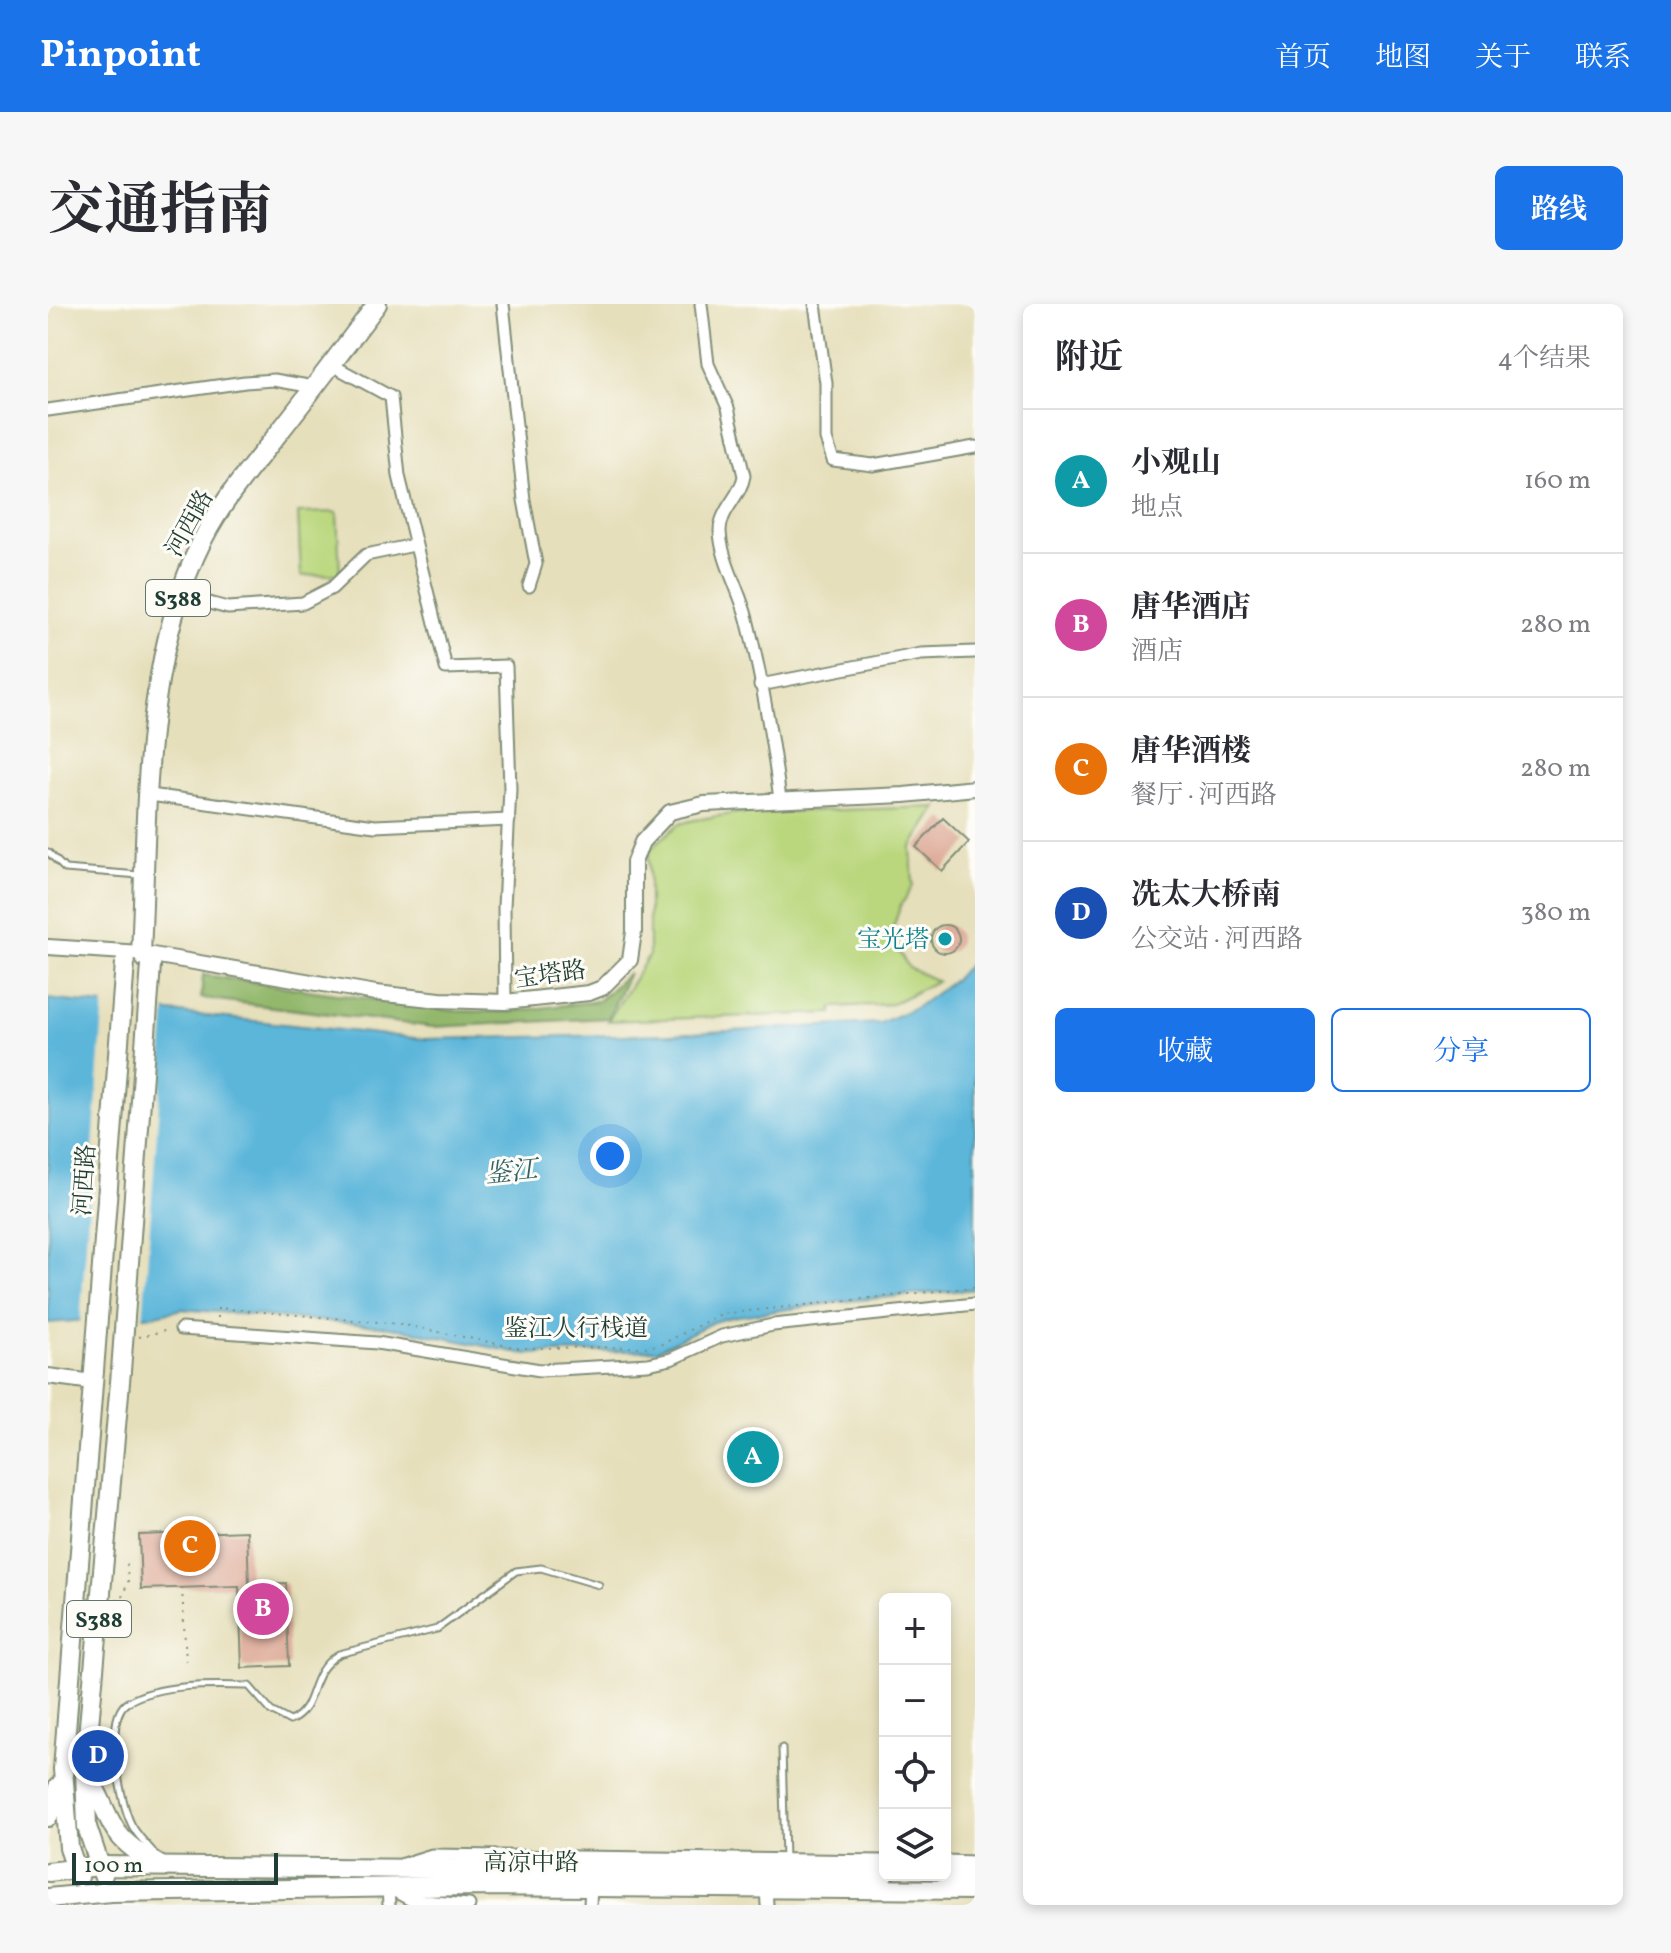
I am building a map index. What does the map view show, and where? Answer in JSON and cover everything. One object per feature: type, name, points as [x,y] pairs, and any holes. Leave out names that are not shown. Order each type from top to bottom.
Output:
[{"type":"main road","name":"河西路","points":[[111,1892],[87,1827],[85,1770],[97,1632],[109,1603],[139,960],[150,795],[163,667],[179,595],[204,538],[232,493],[377,304]]},
{"type":"main road","name":"河西路","points":[[87,1893],[74,1867],[64,1812],[63,1769],[93,1376],[139,960]]},
{"type":"main road","points":[[73,1630],[97,1632]]},
{"type":"main road","points":[[48,1817],[63,1769]]},
{"type":"main road","points":[[85,1770],[112,1830],[124,1843],[164,1867]]},
{"type":"main road","name":"高凉中路","points":[[48,1898],[111,1892],[389,1888],[527,1864],[838,1867],[879,1872]]},
{"type":"main road","name":"高凉中路","points":[[48,1872],[74,1867],[164,1867],[389,1888],[590,1896],[826,1897],[975,1890]]},
{"type":"main road","points":[[951,1868],[975,1873]]},
{"type":"main road","points":[[229,1905],[289,1890]]},
{"type":"street","points":[[503,304],[524,500],[536,564],[529,586]]},
{"type":"street","points":[[701,304],[708,364],[728,408],[743,462],[743,483],[724,515],[721,533],[747,619],[760,685],[769,712],[780,799]]},
{"type":"street","points":[[815,304],[826,383],[826,439],[833,460],[873,465],[975,447]]},
{"type":"street","points":[[332,365],[391,397],[399,476],[446,668],[506,666],[509,820],[504,922],[505,1002]]},
{"type":"street","points":[[48,410],[245,382],[274,380],[314,387]]},
{"type":"street","points":[[179,595],[228,608],[303,603],[332,588],[359,559],[414,545]]},
{"type":"street","points":[[760,685],[921,654],[975,652]]},
{"type":"street","name":"宝塔路","points":[[48,947],[376,993],[505,1002],[589,993],[618,975],[630,960],[634,932],[634,862],[642,842],[670,812],[704,804],[904,795],[975,788]]},
{"type":"street","points":[[150,795],[375,826],[509,820]]},
{"type":"street","points":[[181,1329],[377,1343],[540,1370],[648,1364],[671,1359],[722,1336],[773,1325],[975,1304]]},
{"type":"street","points":[[48,1376],[93,1376]]},
{"type":"street","points":[[838,1867],[879,1862]]},
{"type":"street","points":[[951,1866],[975,1862]]},
{"type":"street","points":[[389,1888],[411,1900],[469,1905]]},
{"type":"lane","points":[[48,852],[65,869],[145,876]]},
{"type":"lane","points":[[164,1867],[129,1820],[123,1798],[114,1724],[118,1710],[127,1702],[166,1691],[249,1686],[271,1711],[290,1721],[304,1713],[325,1662],[339,1654],[437,1629],[516,1571],[541,1568],[599,1585]]},
{"type":"lane","points":[[76,1601],[109,1603]]},
{"type":"lane","points":[[782,1748],[785,1866]]},
{"type":"path","name":"鉴江人行栈道","points":[[218,1308],[400,1324],[518,1348],[646,1347],[662,1344],[721,1314],[975,1287]]},
{"type":"path","points":[[109,1603],[128,1582],[127,1564]]},
{"type":"path","points":[[182,1588],[186,1661]]},
{"type":"green space","points":[[337,512],[340,574],[301,576],[298,513]]},
{"type":"green space","points":[[937,807],[911,848],[913,886],[900,907],[890,937],[909,968],[937,981],[892,1004],[832,1007],[832,1013],[608,1021],[649,955],[649,850],[679,824],[737,813]]},
{"type":"green space","points":[[629,973],[608,1018],[433,1027],[201,998],[203,975],[455,1011],[508,1012],[598,1001]]},
{"type":"water","name":"鉴江","points":[[975,958],[975,1289],[847,1301],[732,1317],[713,1322],[658,1350],[524,1354],[391,1327],[182,1309],[156,1315],[48,1323],[48,999],[424,1039],[669,1034],[880,1023],[917,1007],[955,979]]},
{"type":"pier","points":[[104,1001],[166,1007],[143,1320],[80,1324]]},
{"type":"building","points":[[943,818],[969,842],[942,871],[916,847]]},
{"type":"building","name":"宝光塔","points":[[945,925],[955,929],[959,939],[955,949],[945,953],[935,949],[931,939],[935,929]]},
{"type":"building","points":[[247,1531],[249,1584],[286,1583],[289,1666],[242,1668],[239,1586],[141,1589],[139,1535]]},
{"type":"place","name":"宝光塔","points":[[945,939]]},
{"type":"place","name":"小观山","points":[[753,1457]]},
{"type":"place","name":"唐华酒楼","points":[[190,1546]]},
{"type":"place","name":"唐华酒店","points":[[263,1609]]},
{"type":"place","name":"冼太大桥南","points":[[98,1756]]}]
